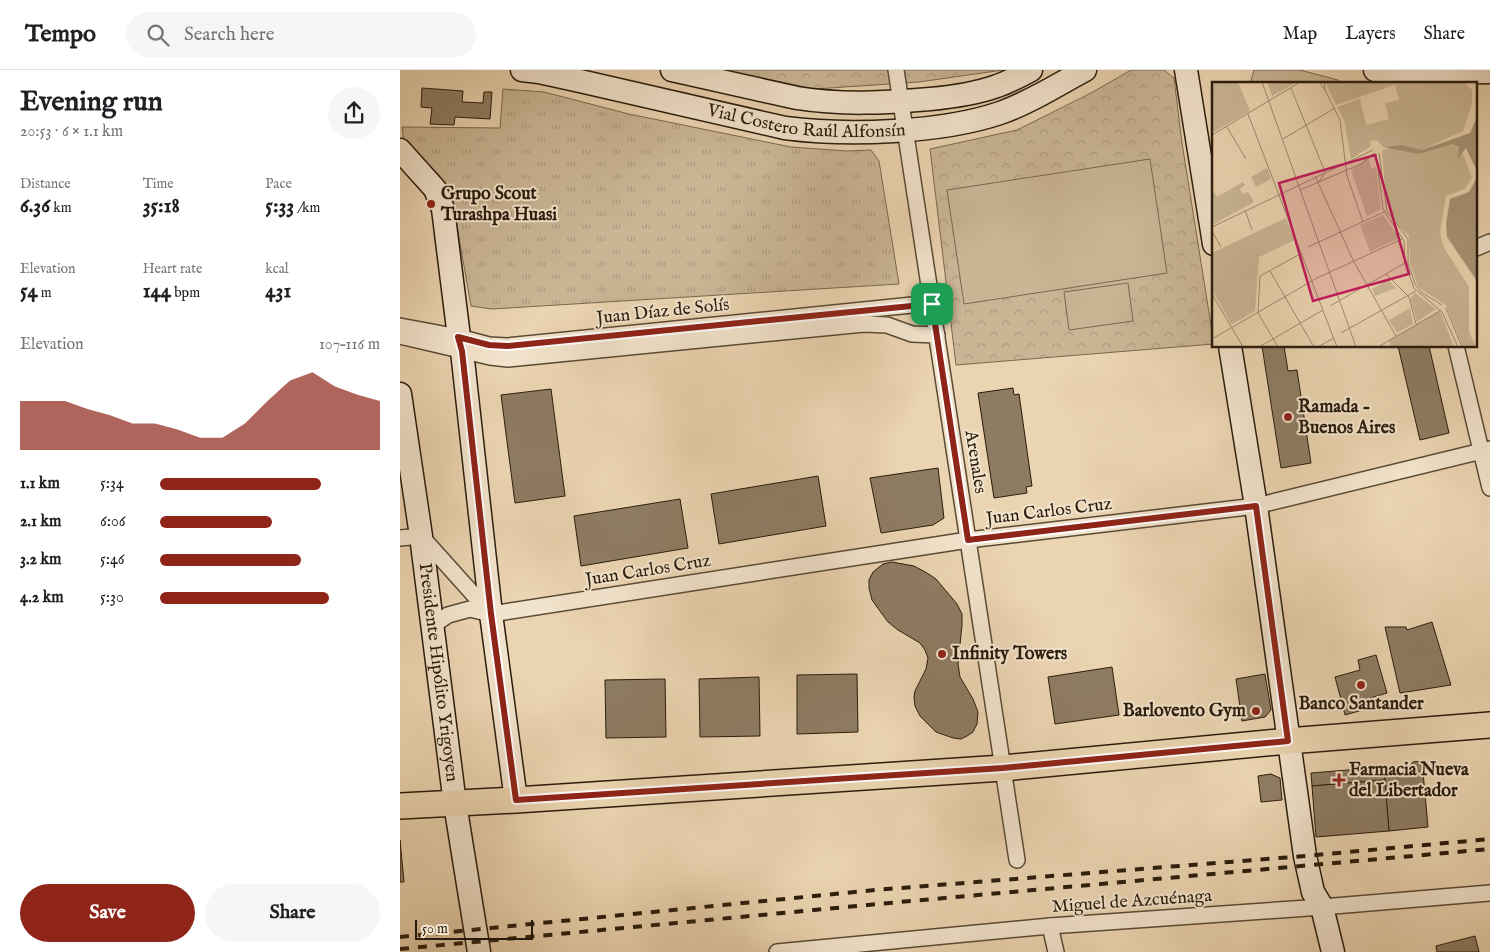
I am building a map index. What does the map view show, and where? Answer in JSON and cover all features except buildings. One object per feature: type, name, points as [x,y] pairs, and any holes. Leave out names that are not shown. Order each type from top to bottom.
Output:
[{"type":"main road","points":[[400,806],[1003,768],[1288,741],[1490,725]]},
{"type":"street","name":"Vial Costero Raúl Alfonsín","points":[[522,70],[572,79],[785,128],[825,131],[905,130],[967,122],[1013,108],[1085,70]]},
{"type":"street","name":"Vial Costero Raúl Alfonsín","points":[[672,70],[815,101],[856,103],[901,102],[944,98],[982,91],[1010,81],[1031,70]]},
{"type":"street","name":"Arenales","points":[[896,70],[1017,860]]},
{"type":"street","points":[[1186,70],[1212,232]]},
{"type":"street","points":[[1387,76],[1490,72]]},
{"type":"street","points":[[400,150],[435,189],[442,209],[460,344],[491,614],[516,800]]},
{"type":"street","points":[[1478,247],[1490,242]]},
{"type":"street","name":"Juan Díaz de Solís","points":[[400,336],[460,344],[507,346],[932,304]]},
{"type":"street","name":"Juan Díaz de Solís","points":[[400,326],[508,360],[864,324],[887,326],[912,334],[936,335]]},
{"type":"street","points":[[1230,348],[1256,506],[1305,856],[1313,892],[1322,908],[1333,952]]},
{"type":"street","points":[[1457,348],[1485,450],[1490,488]]},
{"type":"street","name":"Presidente Hipólito Yrigoyen","points":[[400,394],[411,537],[432,626],[455,804],[480,952]]},
{"type":"street","name":"Juan Carlos Cruz","points":[[432,626],[448,615],[470,609],[491,614],[968,540],[1256,506],[1485,450]]},
{"type":"street","points":[[411,537],[491,614]]},
{"type":"street","name":"Miguel de Azcuénaga","points":[[777,952],[1050,926],[1322,908],[1490,893]]},
{"type":"street","points":[[1050,926],[1056,952]]},
{"type":"green space","points":[[721,70],[1003,70],[919,82],[815,89]]},
{"type":"green space","points":[[1131,70],[1164,70],[1174,78],[1182,143],[1212,331],[1212,344],[956,365],[930,149],[1017,130],[1091,93]]},
{"type":"green space","points":[[1254,70],[1300,70],[1338,80],[1338,82],[1251,82]]},
{"type":"green space","points":[[503,89],[544,92],[629,114],[791,147],[847,151],[871,150],[879,161],[899,284],[492,309],[471,306],[451,192],[404,142],[402,127],[500,128]]},
{"type":"green space","points":[[1150,159],[1167,273],[964,304],[947,190]]},
{"type":"green space","points":[[1128,283],[1133,321],[1069,330],[1064,292]]},
{"type":"railway","points":[[400,937],[875,890],[1305,856],[1490,839]]},
{"type":"railway","points":[[400,949],[1490,849]]},
{"type":"place","name":"Grupo Scout Turashpa Huasi","points":[[431,204]]},
{"type":"place","name":"Ramada - Buenos Aires","points":[[1288,417]]},
{"type":"place","name":"Infinity Towers","points":[[942,654]]},
{"type":"place","name":"Banco Santander","points":[[1361,685]]},
{"type":"place","name":"Barlovento Gym","points":[[1256,711]]},
{"type":"place","name":"Farmacia Nueva del Libertador","points":[[1339,780]]},
{"type":"route","points":[[932,304],[968,540],[1256,506],[1288,741],[1003,768],[516,800],[491,614],[462,351],[458,337],[489,345],[507,346],[932,304]]}]
